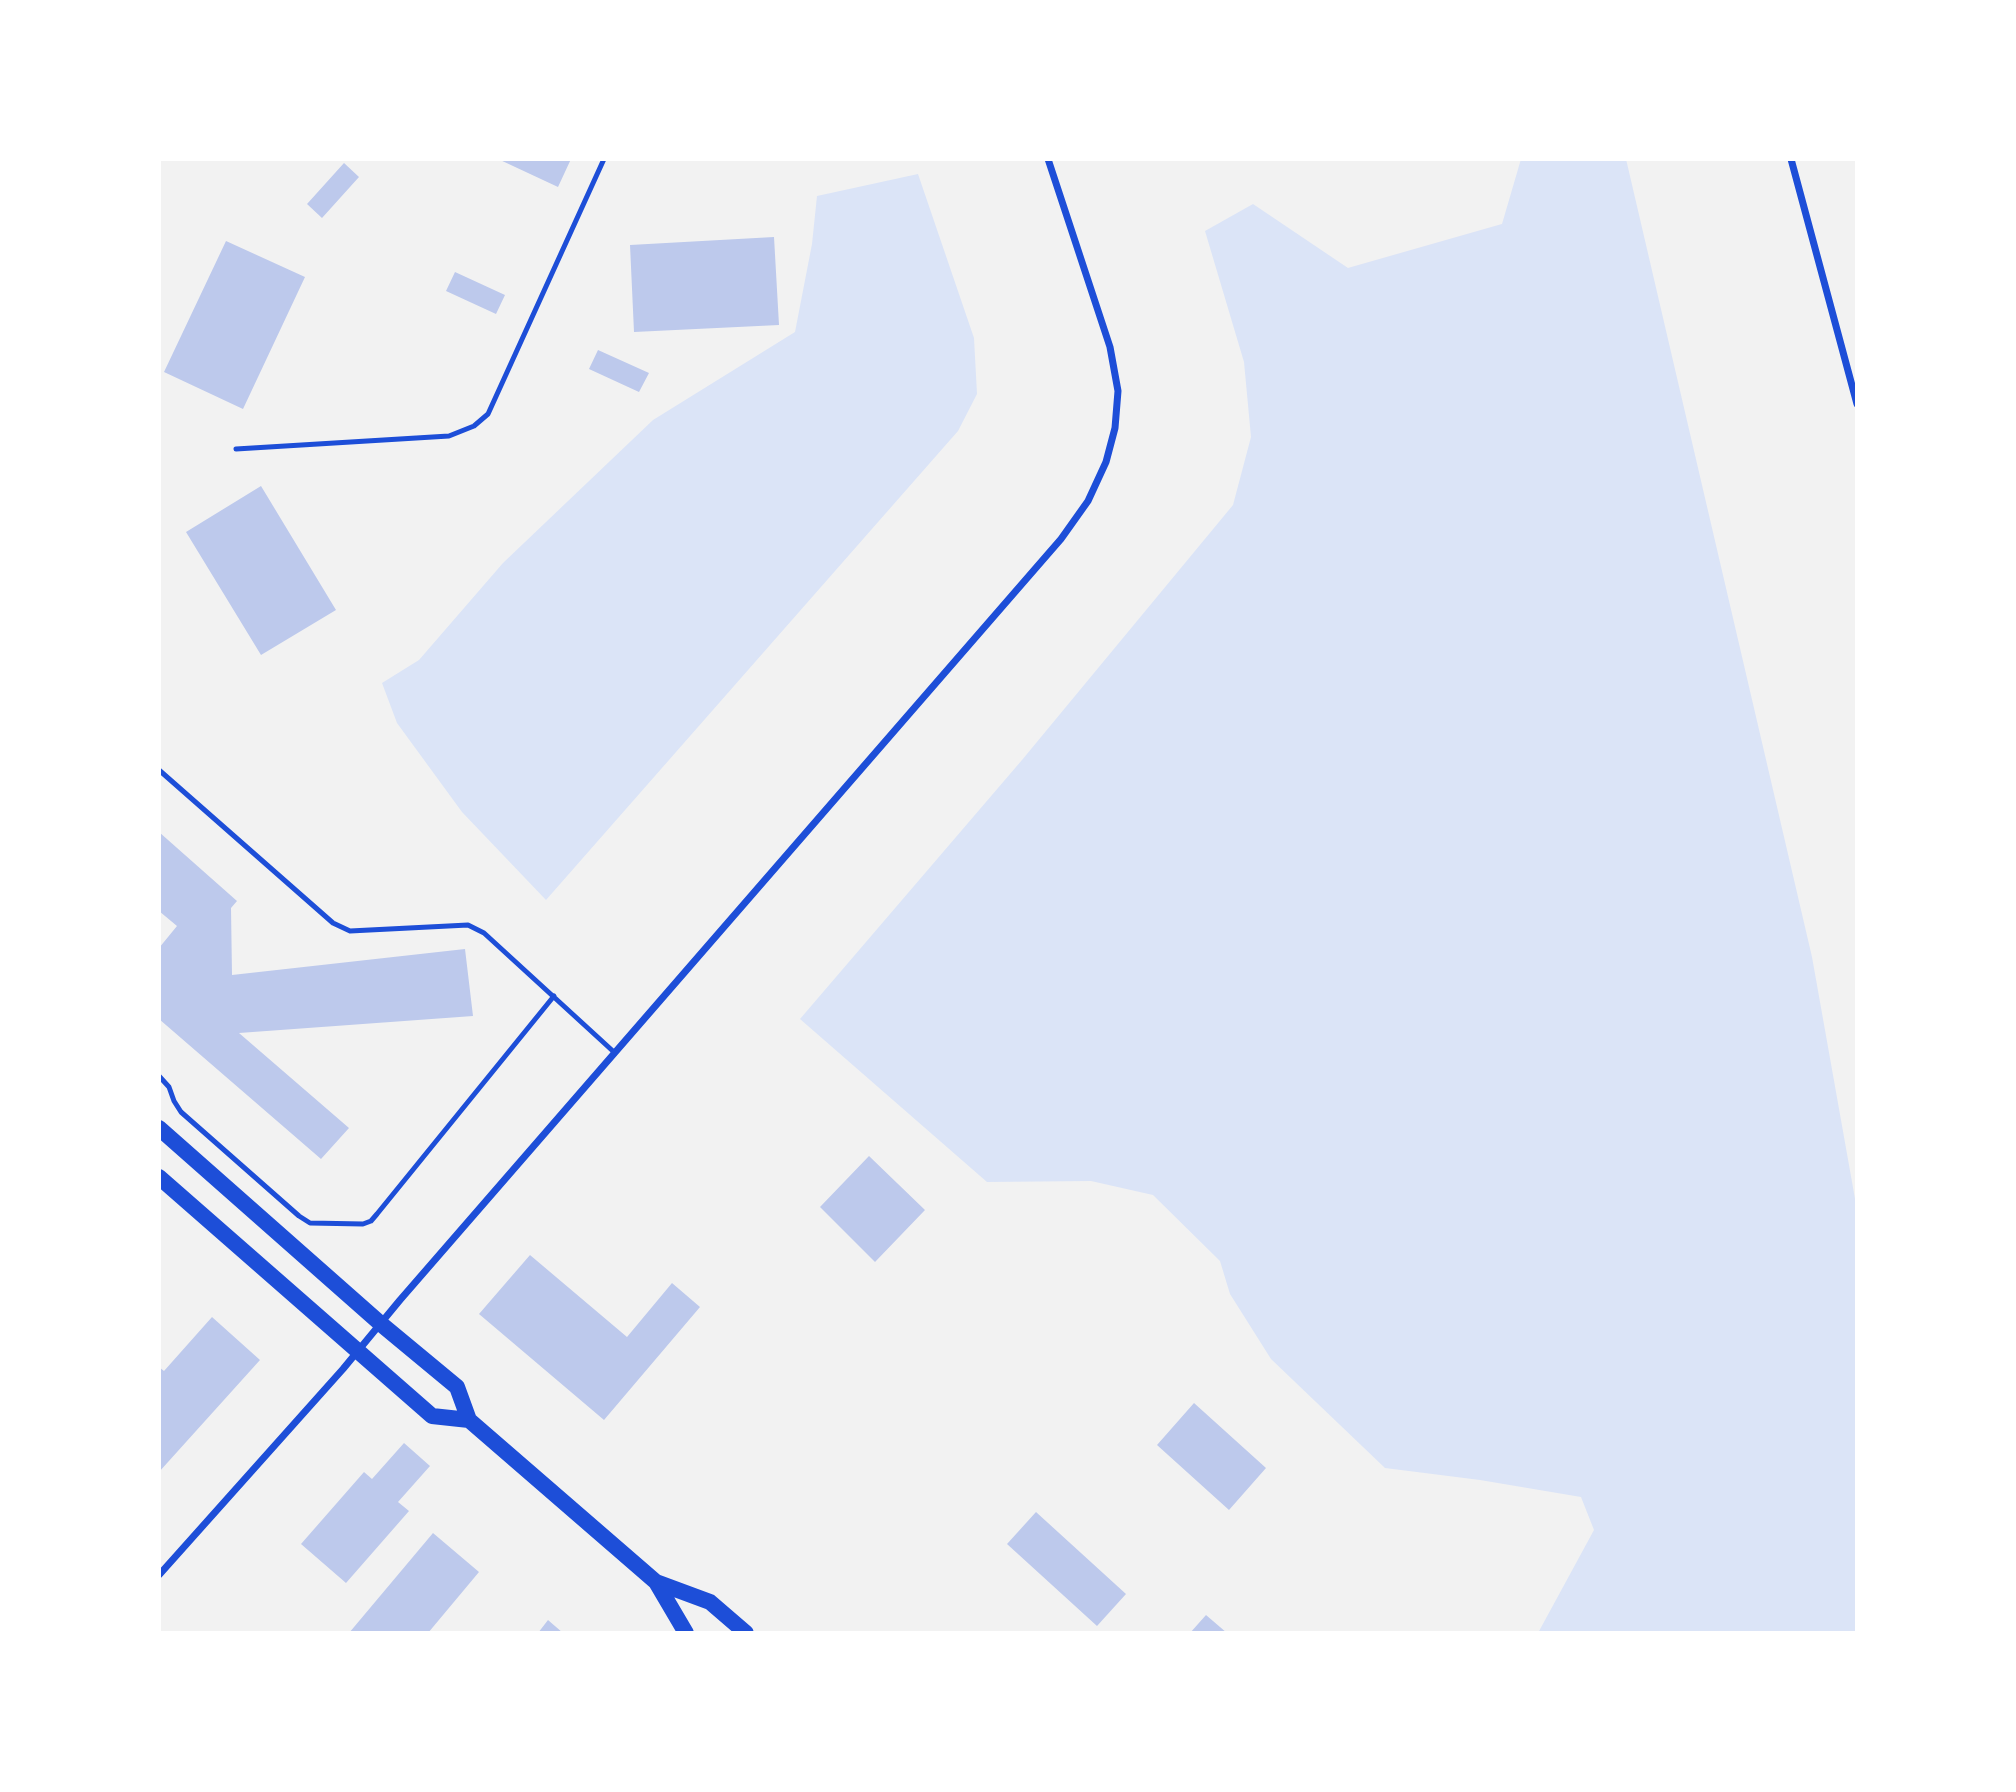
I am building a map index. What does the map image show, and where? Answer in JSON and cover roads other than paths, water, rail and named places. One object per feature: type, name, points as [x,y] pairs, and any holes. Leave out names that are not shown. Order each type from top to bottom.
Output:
[{"type":"main road","points":[[159,1128],[381,1324],[457,1387],[469,1420],[656,1582],[686,1633]]},
{"type":"main road","points":[[159,1177],[432,1416],[469,1420]]},
{"type":"main road","points":[[656,1582],[710,1602],[746,1633]]},
{"type":"street","points":[[159,1575],[358,1352],[1061,539],[1088,501],[1106,462],[1115,428],[1118,391],[1110,347],[1048,159]]},
{"type":"street","points":[[1791,159],[1857,404]]},
{"type":"lane","points":[[236,449],[449,436],[474,426],[488,414],[604,159]]},
{"type":"lane","points":[[159,770],[332,923],[349,931],[468,925],[484,933],[615,1052]]},
{"type":"lane","points":[[159,1076],[169,1087],[181,1112],[299,1216],[310,1223],[363,1223],[377,1214],[554,996]]}]
